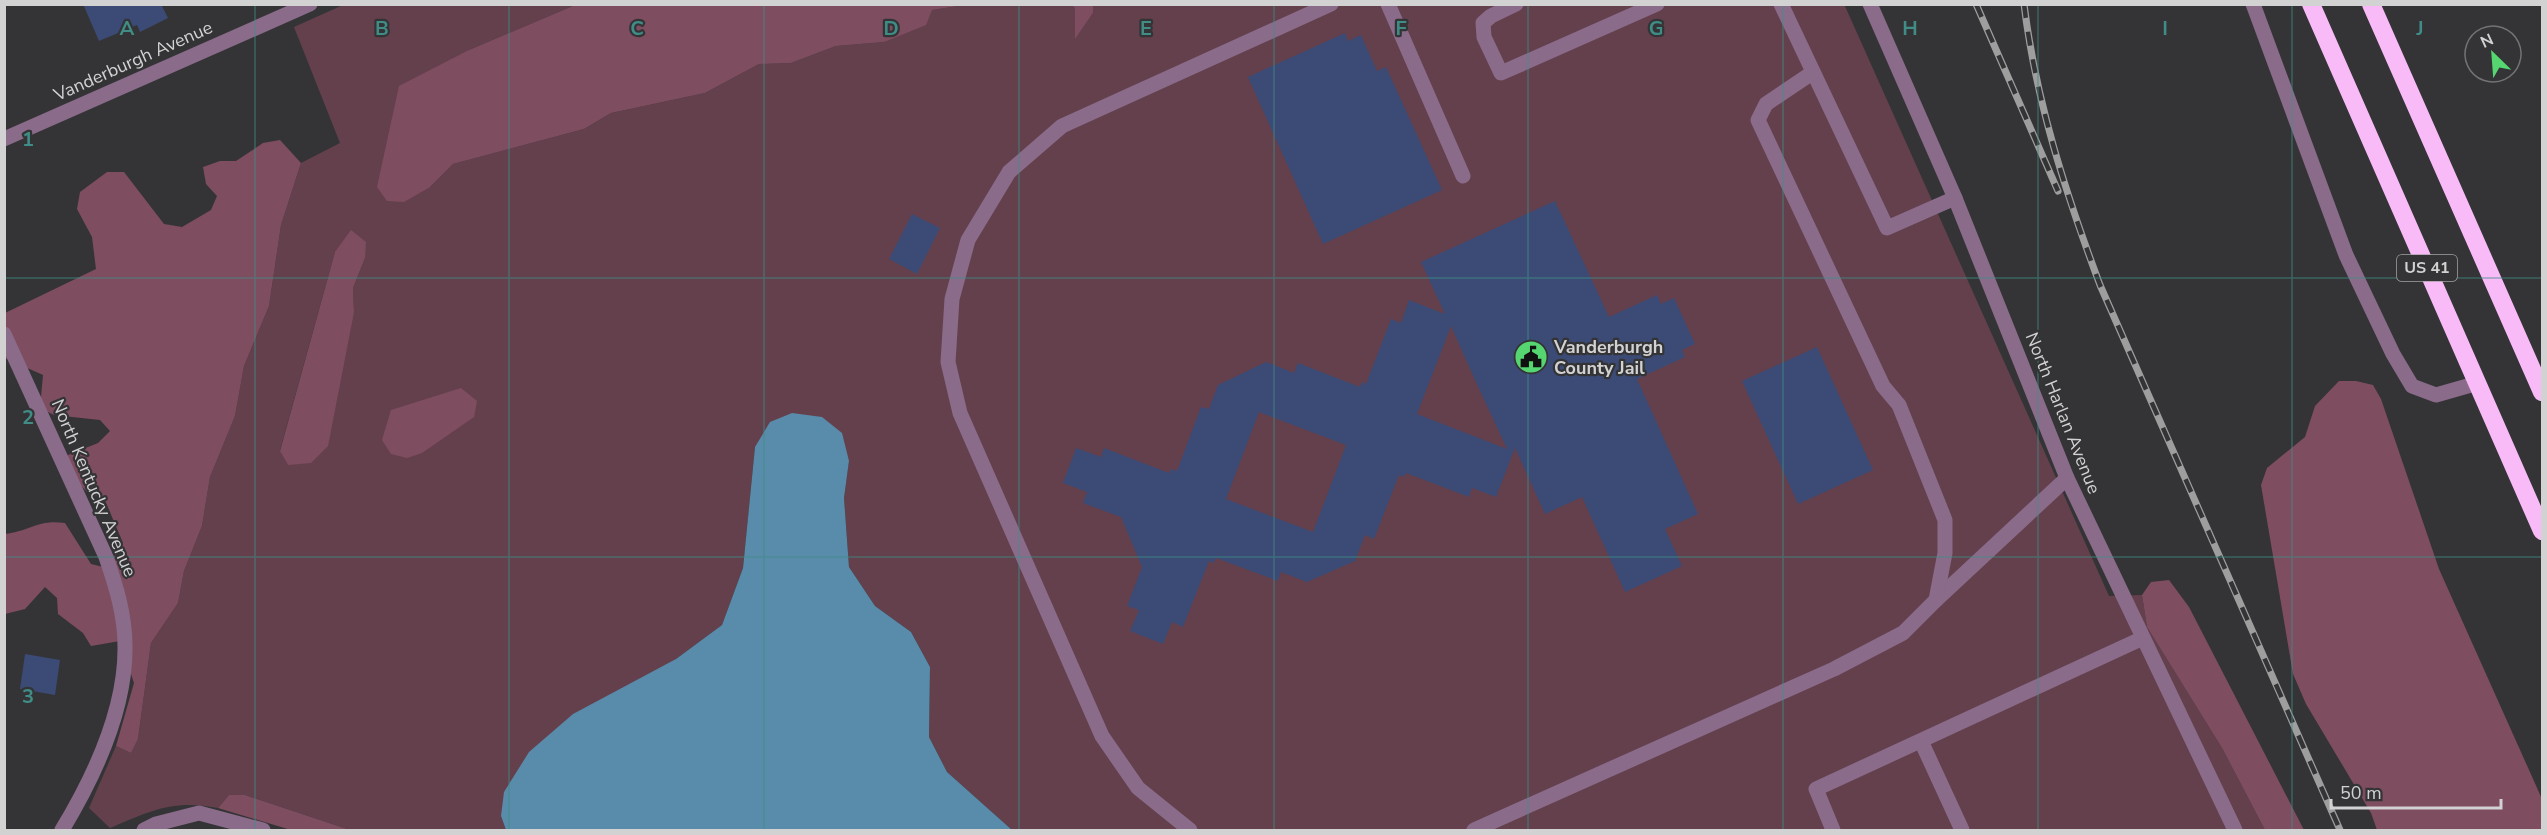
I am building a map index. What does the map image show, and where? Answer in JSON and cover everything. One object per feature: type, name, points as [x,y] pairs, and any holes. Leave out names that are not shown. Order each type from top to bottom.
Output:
[{"type":"highway","name":"US 41","points":[[2311,4],[2542,531]]},
{"type":"highway","name":"US 41","points":[[2371,4],[2542,392]]},
{"type":"street","name":"Vanderburgh Avenue","points":[[4,139],[310,4]]},
{"type":"street","points":[[1190,831],[1138,788],[1102,736],[960,413],[948,362],[952,298],[968,240],[1009,172],[1062,126],[1331,4]]},
{"type":"street","points":[[1388,4],[1463,176]]},
{"type":"street","points":[[1516,4],[1491,16],[1483,23],[1484,37],[1501,73],[1657,4]]},
{"type":"street","points":[[1781,4],[1887,228],[1955,198]]},
{"type":"street","name":"North Harlan Avenue","points":[[1870,4],[1955,198],[2067,478],[2235,831]]},
{"type":"street","points":[[2253,4],[2346,255],[2397,362],[2412,386],[2436,395],[2478,383]]},
{"type":"street","points":[[1812,73],[1766,104],[1758,120],[1883,386],[1899,405],[1945,520],[1945,554],[1935,600]]},
{"type":"street","name":"North Kentucky Avenue","points":[[4,334],[106,557],[117,588],[123,623],[125,669],[113,719],[91,778],[62,831]]},
{"type":"street","points":[[1474,831],[1834,669],[1904,633],[1935,600],[2067,478]]},
{"type":"street","points":[[1833,831],[1816,789],[2143,638]]},
{"type":"street","points":[[1921,741],[1962,831]]},
{"type":"street","points":[[144,831],[156,824],[199,813],[263,831]]},
{"type":"street","points":[[199,813],[216,831]]},
{"type":"shaded area","points":[[1093,4],[1844,4],[2109,596],[2142,595],[2147,627],[2222,748],[2265,830],[1012,830],[947,772],[929,737],[930,667],[911,632],[875,606],[849,567],[844,498],[849,461],[755,447],[743,568],[722,625],[676,659],[501,816],[506,830],[350,830],[245,795],[229,795],[218,808],[188,805],[162,808],[110,828],[89,808],[116,746],[131,753],[138,739],[151,643],[178,603],[184,571],[202,526],[210,477],[235,416],[244,366],[269,306],[281,225],[301,163],[340,143],[294,27],[343,5],[575,5],[469,50],[430,187],[453,164],[584,129],[611,113],[705,93],[759,64],[791,63],[836,46],[884,42],[932,10],[965,5],[1071,5],[1075,8],[1075,38],[1093,13]],"holes":[[[335,252],[365,258],[353,288],[354,312],[288,465],[280,450]]]},
{"type":"shaded area","points":[[575,5],[965,5],[932,10],[926,25],[884,42],[836,46],[791,63],[759,64],[705,93],[611,113],[584,129],[453,164],[430,187],[404,202],[387,201],[377,187],[399,86],[469,50]]},
{"type":"shaded area","points":[[1071,5],[1093,5],[1093,13],[1075,39],[1075,8]]},
{"type":"shaded area","points":[[280,140],[301,163],[281,225],[269,306],[244,366],[235,416],[210,477],[202,526],[184,571],[178,603],[151,643],[138,739],[131,753],[116,746],[134,683],[120,641],[91,646],[83,633],[58,614],[57,598],[45,587],[25,609],[5,614],[5,534],[41,524],[65,523],[91,564],[107,568],[123,543],[104,498],[89,494],[67,471],[68,455],[98,443],[110,431],[100,420],[54,415],[40,408],[43,375],[5,358],[5,313],[96,269],[92,237],[77,209],[80,192],[107,172],[124,172],[164,224],[182,227],[211,210],[217,196],[206,184],[203,167],[220,161],[236,161],[263,143]]},
{"type":"shaded area","points":[[351,230],[366,242],[365,258],[353,288],[354,312],[328,446],[311,463],[288,465],[280,451],[335,252]]},
{"type":"shaded area","points":[[2339,381],[2356,381],[2373,385],[2381,399],[2439,569],[2542,799],[2542,830],[2377,830],[2371,813],[2306,704],[2293,674],[2261,485],[2267,468],[2305,437],[2315,406]]},
{"type":"shaded area","points":[[461,388],[477,401],[474,417],[422,453],[407,458],[391,454],[382,440],[391,410]]},
{"type":"shaded area","points":[[2169,580],[2189,607],[2304,830],[2265,830],[2222,748],[2147,627],[2142,595],[2151,582]]},
{"type":"shaded area","points":[[229,795],[245,795],[350,830],[291,830],[218,808]]},
{"type":"water","points":[[792,413],[822,417],[842,433],[849,461],[844,498],[849,567],[875,606],[911,632],[930,667],[929,737],[947,772],[1012,830],[506,830],[501,816],[504,792],[529,752],[573,714],[676,659],[722,625],[743,568],[755,447],[770,422]]},
{"type":"building","points":[[83,4],[161,4],[168,18],[140,32],[137,25],[99,41]]},
{"type":"building","points":[[1345,33],[1348,41],[1361,35],[1377,71],[1386,67],[1442,190],[1323,244],[1248,77]]},
{"type":"building","points":[[1555,201],[1609,317],[1657,295],[1661,304],[1674,298],[1695,344],[1682,350],[1685,357],[1637,379],[1698,514],[1665,529],[1682,566],[1625,592],[1582,497],[1545,514],[1515,448],[1496,497],[1472,488],[1469,497],[1406,473],[1404,477],[1399,475],[1374,539],[1365,535],[1355,561],[1307,582],[1281,572],[1278,581],[1216,558],[1214,563],[1209,561],[1183,627],[1172,622],[1163,644],[1130,631],[1139,610],[1127,606],[1142,567],[1121,517],[1083,503],[1087,492],[1063,483],[1076,448],[1101,457],[1104,448],[1169,473],[1171,469],[1177,471],[1201,407],[1209,409],[1218,385],[1266,362],[1294,373],[1298,363],[1360,387],[1362,382],[1366,384],[1391,319],[1401,323],[1409,300],[1445,314],[1421,262]],"holes":[[[1451,326],[1475,380],[1507,449],[1417,414]],[[1259,412],[1346,445],[1313,532],[1226,499]]]},
{"type":"building","points":[[912,214],[940,228],[917,274],[889,259]]},
{"type":"building","points":[[1817,347],[1873,470],[1798,504],[1742,381]]},
{"type":"building","points":[[25,654],[60,660],[55,695],[20,689]]},
{"type":"railway","points":[[1976,4],[2058,191]]},
{"type":"railway","points":[[2024,4],[2044,112],[2075,216],[2100,285],[2340,830]]},
{"type":"place","name":"Vanderburgh County Jail","points":[[1531,357]]}]
